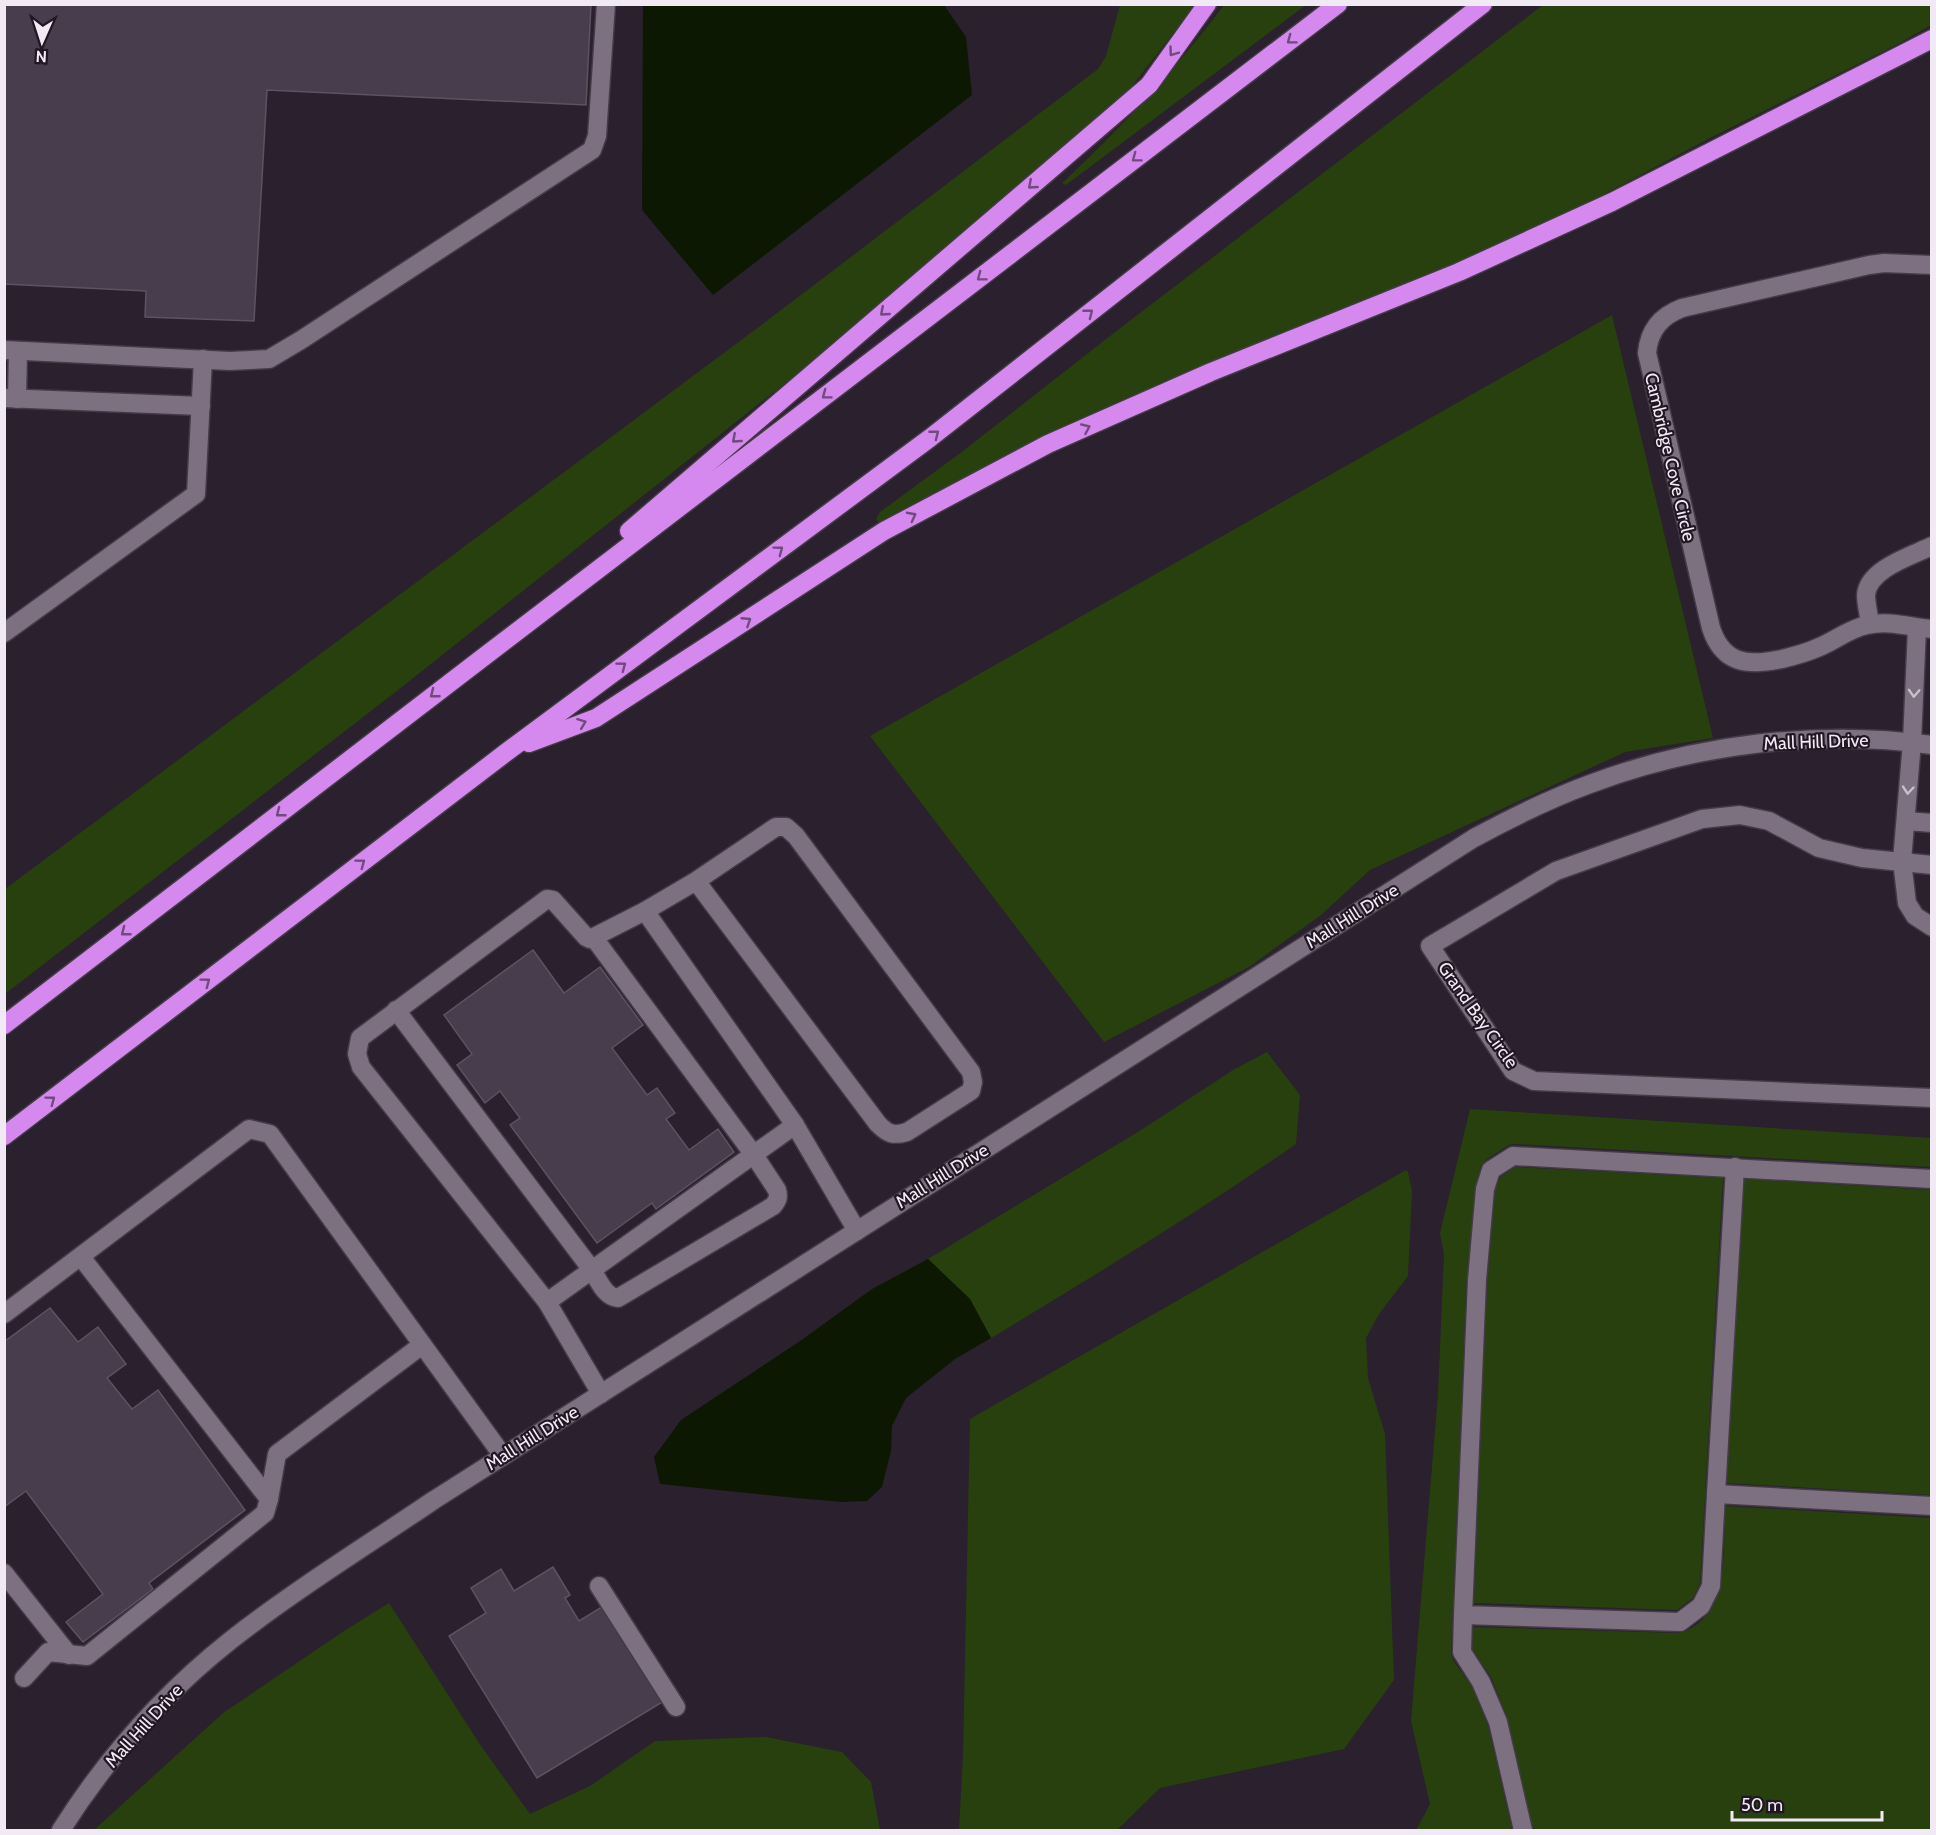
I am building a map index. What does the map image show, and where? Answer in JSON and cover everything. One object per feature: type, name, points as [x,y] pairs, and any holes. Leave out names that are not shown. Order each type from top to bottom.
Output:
[{"type":"highway","points":[[481,658],[1149,85],[1207,4]]},
{"type":"highway","points":[[4,1025],[1338,4]]},
{"type":"highway","points":[[4,1136],[508,751],[930,438],[1483,4]]},
{"type":"highway","points":[[508,751],[596,718],[884,531],[1048,444],[1211,372],[1459,272],[1612,202],[1932,39]]},
{"type":"street","points":[[201,406],[11,398],[11,351],[230,361],[269,359],[592,150],[597,136],[606,4]]},
{"type":"street","name":"Cambridge Cove Circle","points":[[1924,628],[1889,623],[1870,624],[1853,628],[1818,648],[1765,662],[1744,662],[1722,650],[1711,628],[1648,363],[1647,345],[1658,323],[1670,313],[1682,308],[1869,265],[1884,263],[1932,265]]},
{"type":"street","points":[[4,633],[196,494],[204,359]]},
{"type":"street","points":[[1870,624],[1866,596],[1868,584],[1875,575],[1932,546]]},
{"type":"street","points":[[1924,628],[1902,861],[1907,903],[1915,916],[1932,927]]},
{"type":"street","name":"Mall Hill Drive","points":[[61,1830],[127,1741],[181,1685],[230,1641],[503,1456],[1474,838],[1546,802],[1590,784],[1693,754],[1794,741],[1839,739],[1932,745]]},
{"type":"street","name":"Grand Bay Circle","points":[[1932,865],[1862,858],[1819,848],[1769,821],[1740,815],[1702,819],[1556,871],[1430,946],[1513,1071],[1534,1081],[1932,1098]]},
{"type":"street","points":[[1906,820],[1932,823]]},
{"type":"street","points":[[601,1394],[547,1302],[361,1066],[357,1054],[360,1038],[547,899],[554,900],[586,937],[594,938],[696,881],[776,827],[786,827],[796,836],[971,1072],[974,1082],[971,1090],[907,1132],[896,1135],[887,1133],[871,1115],[696,881]]},
{"type":"street","points":[[645,911],[795,1125],[857,1231]]},
{"type":"street","points":[[396,1010],[610,1297],[618,1298],[773,1206],[779,1195],[754,1155],[594,938]]},
{"type":"street","points":[[547,1302],[795,1125]]},
{"type":"street","points":[[4,1314],[249,1129],[270,1134],[503,1456]]},
{"type":"street","points":[[1523,1830],[1498,1722],[1481,1682],[1462,1652],[1477,1280],[1485,1189],[1491,1170],[1512,1156],[1932,1179]]},
{"type":"street","points":[[1463,1615],[1680,1622],[1701,1606],[1710,1586],[1734,1167]]},
{"type":"street","points":[[81,1257],[269,1499]]},
{"type":"street","points":[[24,1678],[48,1652],[87,1656],[265,1513],[277,1455],[422,1345]]},
{"type":"street","points":[[1716,1494],[1932,1506]]},
{"type":"street","points":[[4,1573],[69,1655]]},
{"type":"street","points":[[599,1586],[676,1707]]},
{"type":"green space","points":[[1120,5],[1195,5],[1122,99],[837,342],[393,694],[5,994],[5,889],[764,323],[1098,69],[1106,56]]},
{"type":"green space","points":[[1224,5],[1306,5],[1066,185],[1062,183],[1147,97]]},
{"type":"green space","points":[[1543,5],[1931,5],[1931,25],[1514,242],[1070,424],[977,470],[886,522],[881,524],[876,519],[880,512],[963,451]]},
{"type":"green space","points":[[1612,315],[1713,738],[1625,752],[1370,870],[1321,915],[1249,967],[1104,1042],[870,736]]},
{"type":"green space","points":[[1267,1052],[1300,1095],[1296,1144],[1145,1244],[991,1338],[970,1299],[928,1259],[1141,1130],[1233,1070]]},
{"type":"green space","points":[[1470,1109],[1931,1138],[1931,1167],[1513,1144],[1486,1160],[1481,1166],[1475,1188],[1466,1291],[1451,1652],[1453,1660],[1473,1688],[1488,1726],[1512,1830],[1416,1830],[1430,1804],[1411,1721],[1438,1394],[1444,1254],[1440,1233]]},
{"type":"green space","points":[[1515,1167],[1723,1178],[1700,1583],[1693,1598],[1677,1610],[1474,1603],[1487,1281],[1495,1191],[1500,1177]]},
{"type":"green space","points":[[1406,1170],[1412,1191],[1408,1276],[1379,1314],[1366,1338],[1368,1378],[1385,1434],[1394,1680],[1344,1749],[1160,1788],[1117,1830],[959,1830],[963,1754],[970,1419]]},
{"type":"green space","points":[[1744,1179],[1931,1190],[1931,1495],[1726,1483]]},
{"type":"green space","points":[[1725,1506],[1931,1518],[1931,1830],[1534,1830],[1507,1717],[1491,1677],[1472,1649],[1473,1627],[1679,1633],[1696,1625],[1708,1613],[1716,1598],[1721,1580]]},
{"type":"green space","points":[[389,1603],[481,1746],[530,1814],[590,1786],[655,1741],[766,1737],[842,1752],[871,1782],[880,1830],[94,1830],[223,1713]]},
{"type":"shaded area","points":[[643,5],[944,5],[966,37],[972,95],[713,295],[642,210]]},
{"type":"shaded area","points":[[928,1259],[970,1299],[991,1338],[955,1359],[906,1398],[892,1426],[891,1451],[882,1487],[867,1501],[843,1502],[660,1484],[654,1457],[681,1420],[803,1339],[872,1289]]},
{"type":"building","points":[[4,4],[591,4],[586,105],[267,90],[254,321],[145,317],[146,291],[4,284]]},
{"type":"building","points":[[533,950],[564,993],[600,967],[643,1025],[612,1048],[647,1095],[657,1088],[675,1113],[666,1119],[689,1150],[718,1129],[734,1152],[656,1209],[652,1203],[597,1243],[510,1125],[520,1118],[500,1091],[485,1103],[457,1065],[472,1054],[444,1015]]},
{"type":"building","points":[[50,1308],[78,1342],[98,1327],[126,1364],[107,1378],[132,1409],[158,1390],[245,1510],[149,1583],[153,1589],[83,1642],[66,1622],[103,1594],[26,1491],[4,1507],[4,1342]]},
{"type":"building","points":[[553,1567],[570,1595],[565,1598],[579,1621],[605,1605],[664,1701],[537,1778],[449,1636],[486,1613],[471,1588],[501,1569],[514,1591]]}]
